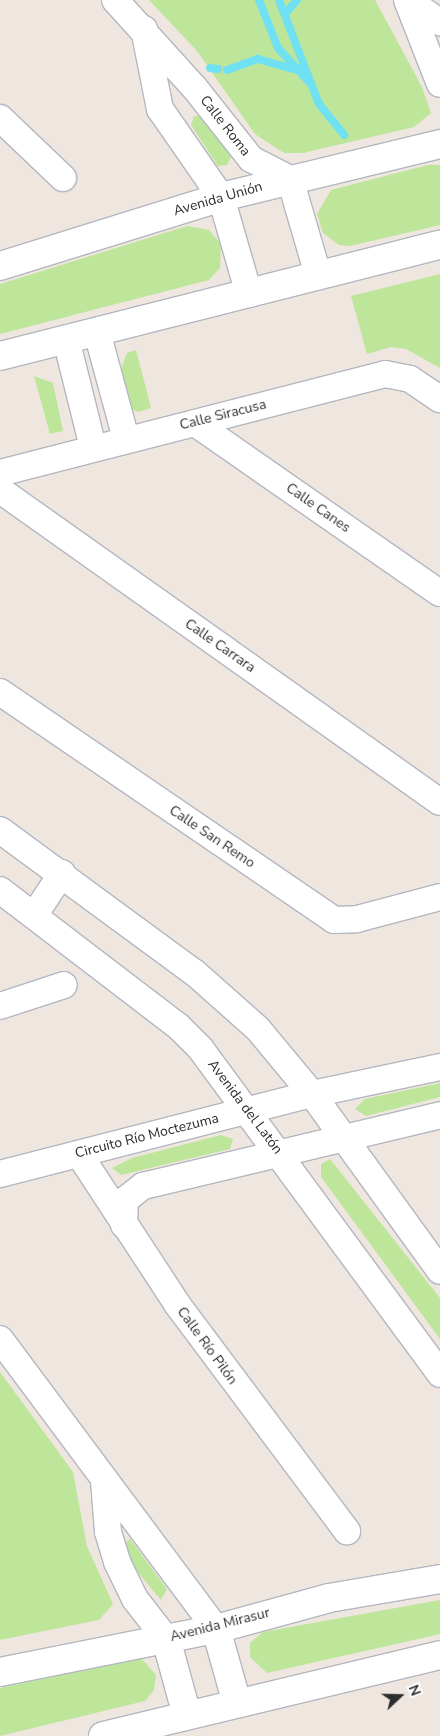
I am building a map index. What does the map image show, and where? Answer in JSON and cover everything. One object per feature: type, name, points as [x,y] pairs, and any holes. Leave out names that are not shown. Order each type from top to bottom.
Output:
[{"type":"street","name":"Calle Roma","points":[[115,0],[144,29],[251,159],[290,179]]},
{"type":"street","points":[[408,0],[440,22]]},
{"type":"street","points":[[408,0],[440,84]]},
{"type":"street","points":[[144,29],[160,109],[221,197],[248,294]]},
{"type":"street","points":[[0,118],[63,178]]},
{"type":"street","name":"Avenida Unión","points":[[0,266],[221,197],[440,144]]},
{"type":"street","points":[[290,179],[318,275]]},
{"type":"street","points":[[0,356],[440,246]]},
{"type":"street","points":[[97,332],[126,439]]},
{"type":"street","points":[[66,339],[93,447]]},
{"type":"street","name":"Calle Siracusa","points":[[0,473],[93,447],[196,423],[385,374],[402,375],[440,400]]},
{"type":"street","name":"Calle Canes","points":[[196,423],[440,593]]},
{"type":"street","name":"Calle Carrara","points":[[0,490],[440,802]]},
{"type":"street","name":"Calle San Remo","points":[[0,692],[334,920],[357,919],[440,897]]},
{"type":"street","points":[[0,830],[62,873],[223,994],[312,1094],[440,1271]]},
{"type":"street","points":[[35,914],[62,873]]},
{"type":"street","name":"Avenida del Latón","points":[[0,890],[35,914],[178,1026],[248,1110],[440,1374]]},
{"type":"street","points":[[0,1006],[64,985]]},
{"type":"street","name":"Circuito Río Moctezuma","points":[[0,1174],[312,1094],[440,1067]]},
{"type":"street","points":[[124,1225],[125,1200],[143,1186],[346,1141],[436,1116]]},
{"type":"street","name":"Calle Río Pilón","points":[[79,1154],[124,1225],[232,1381],[347,1531]]},
{"type":"street","points":[[0,1339],[216,1629],[237,1703]]},
{"type":"street","points":[[104,1481],[108,1532],[117,1562],[135,1599],[166,1639],[187,1715]]},
{"type":"street","name":"Avenida Mirasur","points":[[0,1672],[216,1629],[329,1598],[440,1579]]},
{"type":"street","points":[[103,1736],[440,1656]]},
{"type":"green space","points":[[149,0],[375,0],[422,87],[431,113],[414,127],[303,153],[284,153],[255,134],[197,51]]},
{"type":"green space","points":[[194,116],[204,116],[218,136],[231,157],[227,165],[218,166],[191,125]]},
{"type":"green space","points":[[428,165],[440,165],[440,225],[350,246],[339,245],[323,233],[317,214],[331,190]]},
{"type":"green space","points":[[187,226],[209,230],[221,244],[220,268],[209,280],[0,334],[0,284]]},
{"type":"green space","points":[[440,274],[440,368],[406,349],[391,347],[367,354],[351,296]]},
{"type":"green space","points":[[136,350],[151,408],[138,412],[131,409],[121,369],[127,353]]},
{"type":"green space","points":[[34,376],[53,383],[63,431],[50,434]]},
{"type":"green space","points":[[440,1083],[440,1097],[366,1116],[355,1109],[365,1099]]},
{"type":"green space","points":[[221,1135],[233,1139],[230,1149],[121,1175],[112,1168],[132,1158]]},
{"type":"green space","points":[[330,1159],[440,1298],[440,1339],[321,1177],[321,1164]]},
{"type":"green space","points":[[0,1372],[73,1472],[87,1546],[113,1604],[99,1620],[0,1640]]},
{"type":"green space","points":[[130,1539],[167,1589],[161,1600],[135,1569],[125,1543]]},
{"type":"green space","points":[[440,1600],[440,1634],[267,1673],[250,1657],[250,1643],[263,1632]]},
{"type":"green space","points":[[141,1658],[156,1675],[154,1690],[145,1701],[0,1736],[0,1688]]},
{"type":"waterway","points":[[259,0],[278,48],[309,82]]},
{"type":"waterway","points":[[279,0],[319,104],[344,135]]},
{"type":"waterway","points":[[285,14],[297,0]]},
{"type":"waterway","points":[[227,70],[258,59],[294,69]]},
{"type":"waterway","points":[[210,68],[218,69]]}]
